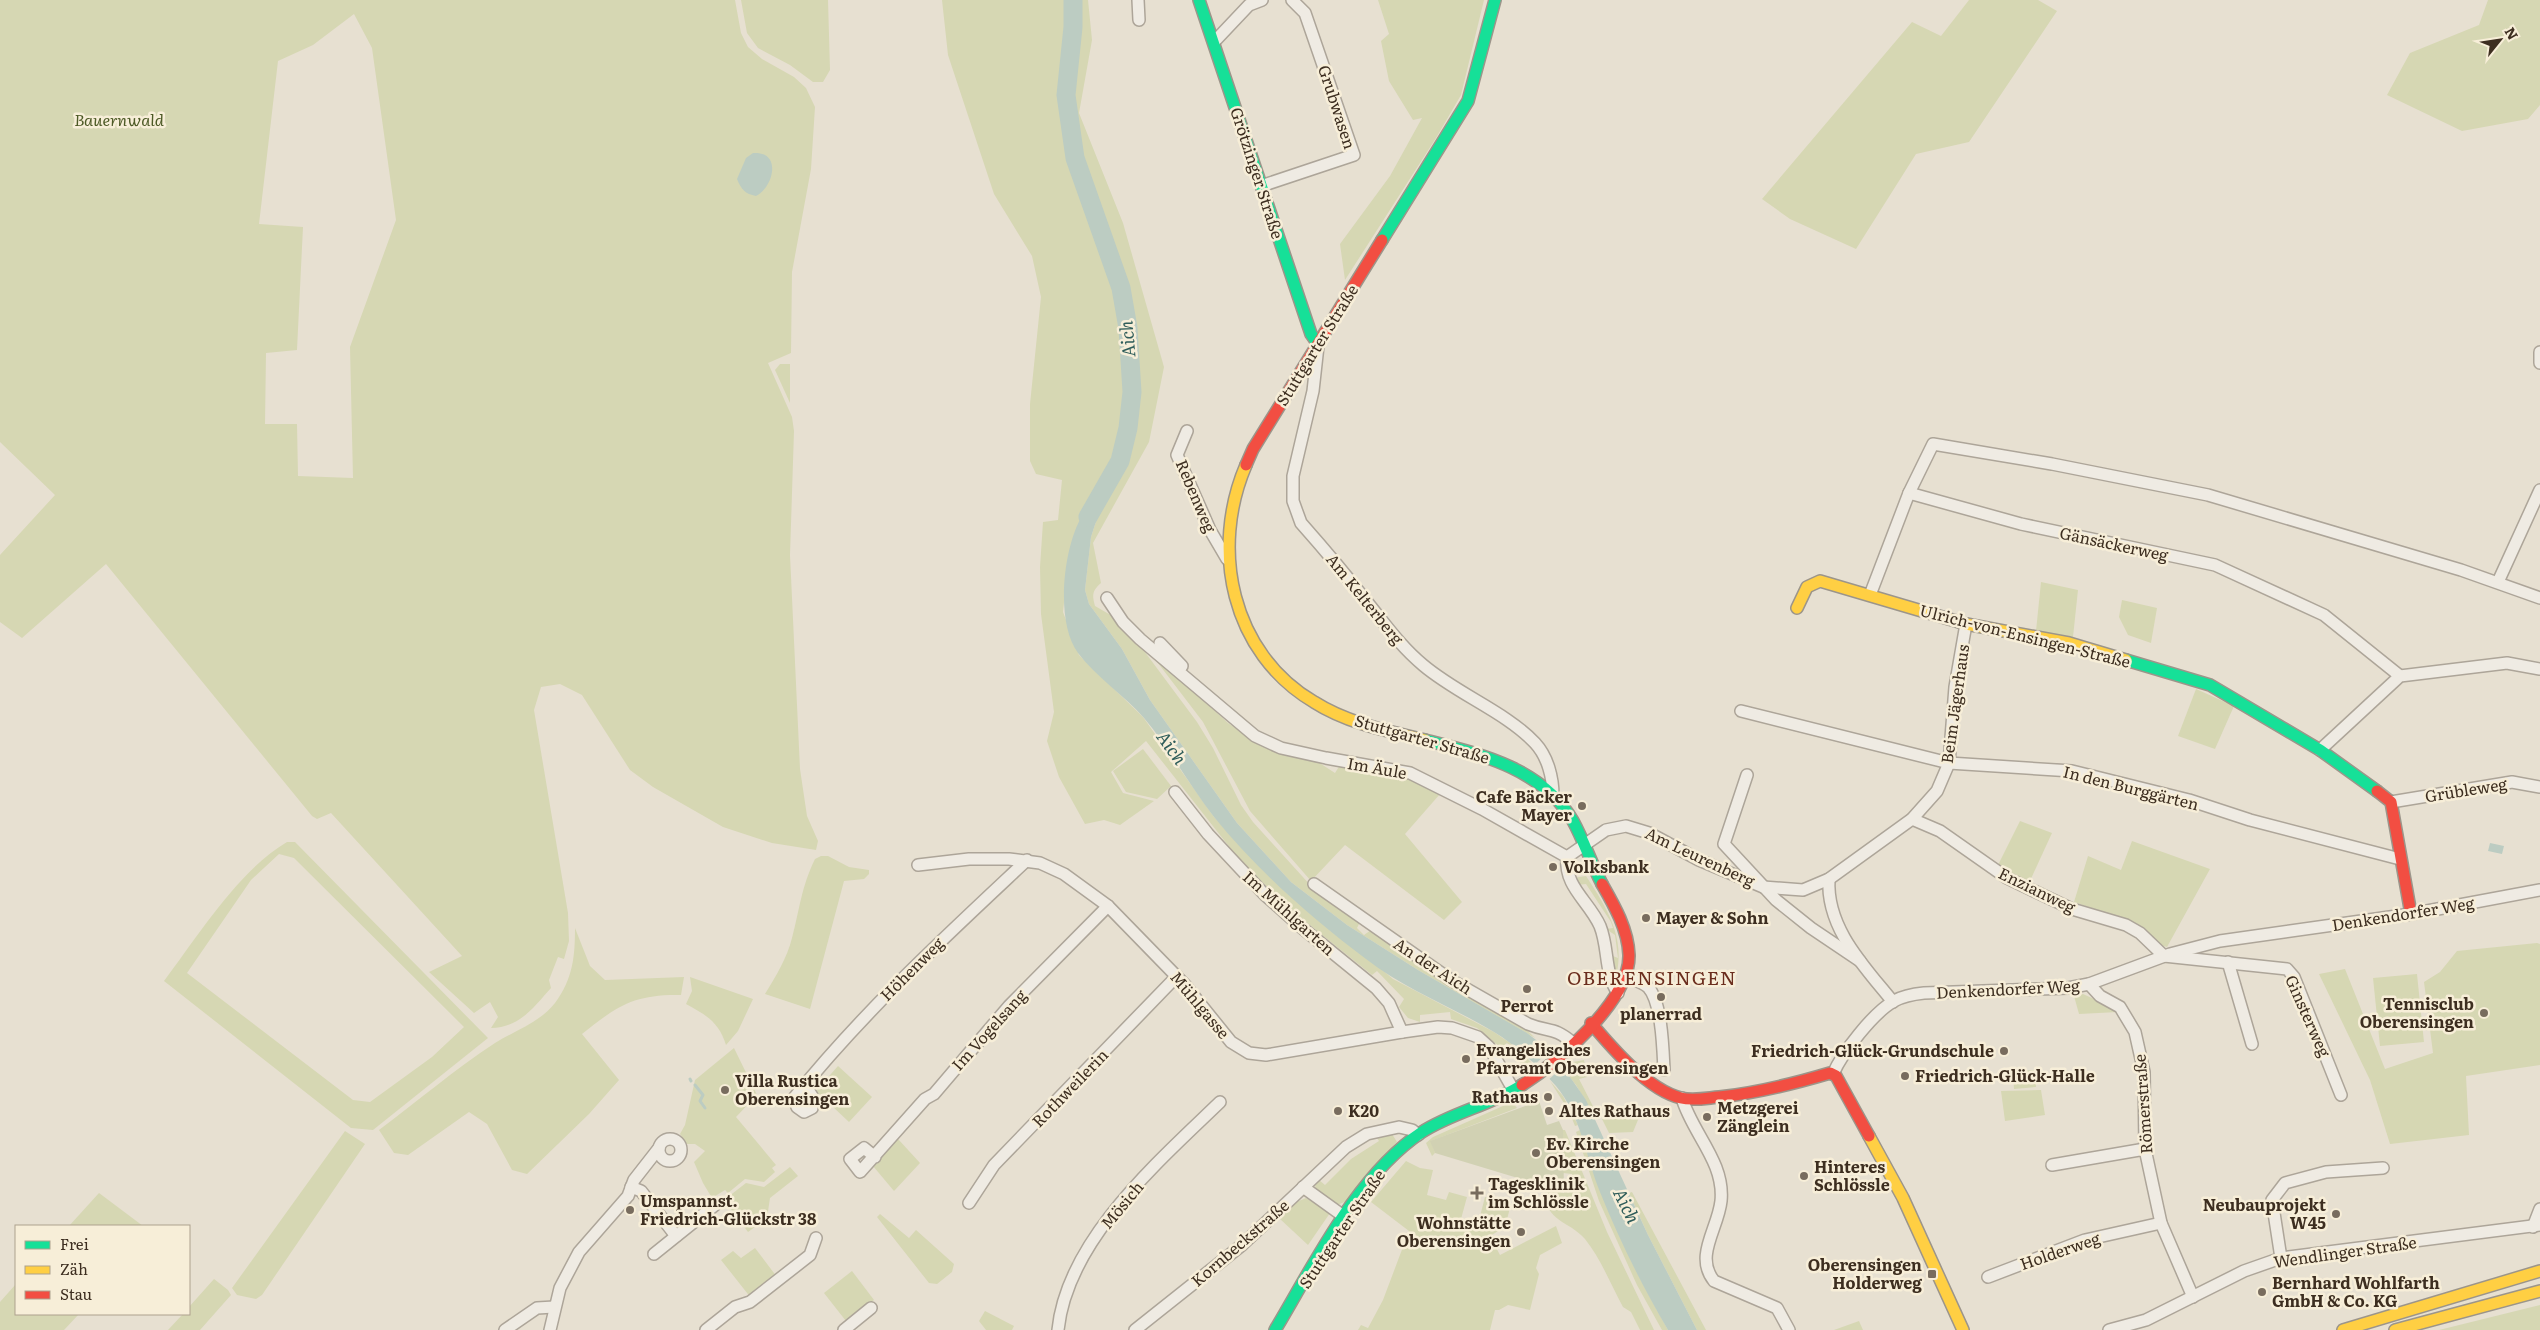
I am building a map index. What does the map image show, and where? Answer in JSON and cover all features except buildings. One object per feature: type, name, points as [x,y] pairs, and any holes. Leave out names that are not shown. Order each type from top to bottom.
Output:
[{"type":"main road","name":"Grötzinger Straße","points":[[1199,0],[1311,334],[1318,344]]},
{"type":"main road","name":"Stuttgarter Straße","points":[[1274,1330],[1346,1218],[1377,1174],[1418,1135],[1451,1117],[1514,1091],[1536,1076],[1573,1043],[1618,994],[1627,977],[1629,959],[1626,935],[1620,920],[1593,868],[1577,827],[1553,796],[1529,776],[1506,764],[1355,720],[1322,708],[1299,692],[1276,673],[1256,645],[1239,611],[1231,586],[1227,559],[1228,535],[1242,472],[1267,424],[1364,271],[1468,101],[1495,0]]},
{"type":"main road","name":"Ulrich-von-Ensingen-Straße","points":[[1796,608],[1807,587],[1820,581],[1966,624],[2069,643],[2210,685],[2320,750],[2391,802]]},
{"type":"main road","points":[[2391,802],[2411,914]]},
{"type":"main road","points":[[1591,1023],[1632,1066],[1664,1090],[1682,1098],[1808,1082],[1825,1074],[1833,1074],[1840,1082],[1903,1198],[1963,1330]]},
{"type":"main road","points":[[2343,1330],[2540,1271]]},
{"type":"main road","points":[[2395,1330],[2540,1291]]},
{"type":"street","points":[[1138,0],[1139,20]]},
{"type":"street","points":[[1214,42],[1249,5],[1262,0]]},
{"type":"street","name":"Grubwasen","points":[[1261,186],[1354,155],[1305,13],[1292,0]]},
{"type":"street","name":"Am Kelterberg","points":[[1318,344],[1313,391],[1293,476],[1293,501],[1301,523],[1399,641],[1422,664],[1456,691],[1518,726],[1537,745],[1546,761],[1553,782],[1553,796]]},
{"type":"street","points":[[2540,352],[2540,364]]},
{"type":"street","name":"Rebenweg","points":[[1187,431],[1177,455],[1210,530],[1227,559]]},
{"type":"street","points":[[1870,595],[1909,493],[1933,444],[2052,464],[2208,495],[2498,582],[2540,598]]},
{"type":"street","points":[[2498,582],[2540,490]]},
{"type":"street","name":"Gänsäckerweg","points":[[1909,493],[2021,524],[2215,565],[2324,614],[2400,676]]},
{"type":"street","name":"Im Äule","points":[[1106,598],[1123,622],[1140,639],[1199,687],[1241,727],[1261,740],[1281,748],[1326,758],[1410,773],[1482,809],[1567,857]]},
{"type":"street","name":"Beim Jägerhaus","points":[[1829,879],[1912,819],[1937,791],[1949,763],[1955,687],[1966,624]]},
{"type":"street","name":"Im Äule","points":[[1160,643],[1199,687]]},
{"type":"street","points":[[2320,750],[2400,676],[2506,663],[2540,669]]},
{"type":"street","name":"In den Burggärten","points":[[1741,712],[1949,763],[2072,771],[2189,800],[2250,820],[2400,859]]},
{"type":"street","points":[[1747,776],[1724,844],[1763,887]]},
{"type":"street","name":"Grübleweg","points":[[2391,802],[2512,782],[2540,787]]},
{"type":"street","name":"Im Mühlgarten","points":[[1175,792],[1208,834],[1265,894],[1301,927],[1376,988],[1389,1003],[1402,1032]]},
{"type":"street","name":"Enzianweg","points":[[1912,819],[1940,831],[2007,878],[2072,909],[2126,926],[2140,933],[2164,956]]},
{"type":"street","name":"Am Leurenberg","points":[[1584,847],[1594,837],[1616,827],[1638,828],[1699,860],[1763,887],[1803,890],[1829,879],[1829,900],[1836,923],[1860,960],[1893,1002]]},
{"type":"street","points":[[1584,847],[1567,857],[1567,876],[1600,927],[1609,979],[1618,994]]},
{"type":"street","name":"Mühlgasse","points":[[918,865],[969,859],[1027,860],[1064,874],[1108,906],[1177,976],[1231,1042],[1249,1053],[1266,1055],[1402,1032],[1438,1027],[1452,1028],[1478,1038],[1489,1047],[1497,1058],[1514,1091]]},
{"type":"street","name":"Höhenweg","points":[[805,1084],[842,1040],[921,960],[1027,860]]},
{"type":"street","name":"An der Aich","points":[[1314,884],[1458,984],[1528,1024],[1561,1033],[1573,1043]]},
{"type":"street","name":"Am Leurenberg","points":[[1763,887],[1811,928],[1860,960]]},
{"type":"street","name":"Denkendorfer Weg","points":[[1833,1074],[1844,1054],[1866,1027],[1893,1002],[1924,993],[2068,988],[2090,984],[2164,956],[2220,941],[2411,914],[2540,890]]},
{"type":"street","name":"Im Vogelsang","points":[[875,1157],[925,1100],[934,1094],[1009,1006],[1108,906]]},
{"type":"street","name":"Ginsterweg","points":[[2164,956],[2276,966],[2287,969],[2294,977],[2341,1095]]},
{"type":"street","points":[[2228,962],[2252,1044]]},
{"type":"street","name":"Rothweilerin","points":[[969,1203],[994,1165],[1177,976]]},
{"type":"street","points":[[1627,977],[1647,986],[1653,996],[1661,1026],[1664,1070]]},
{"type":"street","name":"Römerstraße","points":[[2090,984],[2100,996],[2120,1007],[2135,1032],[2144,1072],[2145,1149],[2161,1223],[2193,1297]]},
{"type":"street","points":[[1682,1098],[1686,1114],[1712,1158],[1719,1179],[1721,1201],[1704,1261],[1706,1272],[1714,1281],[1777,1308],[1789,1330]]},
{"type":"street","name":"Mösich","points":[[1058,1330],[1062,1306],[1070,1284],[1082,1259],[1103,1227],[1124,1200],[1220,1102]]},
{"type":"street","points":[[1303,1187],[1346,1147],[1377,1131],[1398,1127],[1412,1130],[1418,1135]]},
{"type":"street","points":[[550,1330],[560,1288],[579,1252],[628,1196],[634,1180],[659,1148]]},
{"type":"street","points":[[2052,1165],[2145,1149]]},
{"type":"street","points":[[2281,1258],[2272,1200],[2285,1183],[2326,1172],[2383,1168]]},
{"type":"street","points":[[631,1187],[641,1191],[676,1236]]},
{"type":"street","name":"Kornbeckstraße","points":[[1135,1330],[1242,1245],[1303,1187],[1346,1218]]},
{"type":"street","points":[[654,1254],[715,1205]]},
{"type":"street","name":"Wendlinger Straße","points":[[2109,1330],[2146,1320],[2244,1271],[2281,1258],[2537,1226],[2540,1209]]},
{"type":"street","name":"Holderweg","points":[[1988,1277],[2085,1240],[2161,1223]]},
{"type":"street","points":[[706,1330],[735,1307],[750,1302],[810,1254],[816,1238]]},
{"type":"street","points":[[505,1330],[537,1308],[554,1307]]},
{"type":"street","points":[[844,1330],[871,1308]]},
{"type":"green space","name":"Bauernwald","points":[[0,0],[735,0],[741,33],[748,47],[762,59],[794,77],[806,88],[815,107],[811,169],[792,272],[791,353],[768,363],[792,417],[794,431],[790,555],[800,769],[807,816],[818,841],[816,850],[772,843],[723,827],[653,787],[630,770],[582,695],[560,684],[541,687],[534,710],[568,913],[569,941],[564,959],[558,957],[549,980],[551,988],[518,1020],[501,1027],[491,1028],[498,1017],[490,1002],[474,1013],[429,972],[462,956],[331,813],[317,819],[312,816],[106,564],[22,638],[0,622],[0,555],[55,495],[0,442]],"holes":[[[354,14],[372,48],[396,220],[350,347],[353,478],[298,476],[297,424],[265,424],[266,353],[297,350],[303,227],[259,224],[278,61],[313,45]]]},
{"type":"green space","points":[[741,0],[828,0],[830,70],[823,82],[813,82],[790,65],[758,48],[747,33]]},
{"type":"green space","points":[[942,0],[1088,0],[1092,40],[1079,113],[1123,223],[1164,367],[1149,442],[1093,543],[1101,583],[1094,593],[1095,606],[1114,617],[1133,636],[1197,722],[1213,748],[1241,805],[1253,822],[1312,887],[1360,922],[1357,928],[1364,935],[1371,930],[1410,959],[1524,1027],[1535,1038],[1418,970],[1347,925],[1291,882],[1237,823],[1150,700],[1122,649],[1089,604],[1085,590],[1091,537],[1104,497],[1082,516],[1069,557],[1063,612],[1079,655],[1143,717],[1214,817],[1254,860],[1393,979],[1494,1032],[1513,1045],[1534,1065],[1524,1072],[1519,1072],[1516,1069],[1524,1057],[1507,1043],[1501,1048],[1477,1028],[1451,1019],[1450,1012],[1420,1015],[1420,1022],[1408,1018],[1399,1007],[1404,999],[1377,971],[1372,975],[1296,914],[1242,863],[1146,741],[1111,772],[1123,793],[1154,801],[1120,825],[1104,820],[1085,824],[1059,777],[1047,741],[1054,712],[1041,614],[1040,567],[1043,522],[1058,520],[1062,480],[1036,474],[1030,461],[1030,404],[1041,297],[1032,256],[994,194],[948,55]]},
{"type":"green space","points":[[1378,0],[1484,0],[1461,95],[1436,138],[1345,280],[1340,244],[1390,176],[1422,118],[1413,120],[1389,81],[1381,41],[1389,34]]},
{"type":"green space","points":[[1969,0],[2038,0],[2057,11],[1969,142],[1916,154],[1856,249],[1790,219],[1762,199],[1912,22],[1941,36]]},
{"type":"green space","points":[[2488,0],[2540,0],[2540,105],[2528,119],[2462,131],[2387,95],[2410,53],[2479,25]]},
{"type":"green space","points":[[780,364],[790,364],[790,403],[775,370]]},
{"type":"green space","points":[[2041,582],[2078,590],[2073,637],[2036,631]]},
{"type":"green space","points":[[2122,600],[2157,608],[2151,643],[2128,635],[2119,617]]},
{"type":"green space","points":[[1148,650],[1228,723],[1265,748],[1315,760],[1335,773],[1340,765],[1404,775],[1440,794],[1405,834],[1462,902],[1444,920],[1345,845],[1311,881],[1250,811],[1203,722]]},
{"type":"green space","points":[[2196,689],[2234,706],[2215,749],[2178,736]]},
{"type":"green space","points":[[1143,749],[1171,786],[1157,799],[1126,792],[1113,771]]},
{"type":"green space","points":[[2020,821],[2052,833],[2029,883],[1998,865]]},
{"type":"green space","points":[[2132,841],[2210,869],[2167,947],[2154,943],[2121,918],[2074,902],[2088,856],[2121,870]]},
{"type":"green space","points":[[287,842],[295,842],[488,1038],[373,1130],[351,1128],[164,981],[220,906],[269,854]],"holes":[[[279,854],[294,858],[464,1027],[432,1057],[370,1102],[353,1100],[187,973],[251,880]]]},
{"type":"green space","points":[[821,856],[828,856],[849,867],[869,870],[869,874],[864,879],[844,881],[810,1009],[765,994],[787,953],[807,879],[815,859]]},
{"type":"green space","points":[[1586,876],[1601,900],[1613,924],[1618,949],[1618,958],[1615,935],[1606,929],[1613,928],[1611,922],[1586,884],[1577,885],[1573,878]]},
{"type":"green space","points":[[575,928],[590,966],[605,980],[684,977],[681,995],[651,997],[627,1004],[616,1009],[582,1034],[619,1080],[589,1114],[527,1174],[512,1170],[487,1124],[469,1112],[408,1155],[394,1153],[379,1130],[465,1063],[495,1043],[535,1021],[555,1003],[566,985],[572,967]]},
{"type":"green space","points":[[2540,944],[2540,1065],[2466,1076],[2469,1135],[2390,1144],[2370,1080],[2319,974],[2345,969],[2385,1069],[2433,1053],[2424,982],[2440,972],[2457,951]]},
{"type":"green space","points":[[1610,955],[1618,958],[1616,977]]},
{"type":"green space","points":[[2417,974],[2424,1042],[2380,1046],[2373,978]]},
{"type":"green space","points":[[690,977],[753,999],[738,1031],[726,1045],[716,1025],[686,1004],[692,991]]},
{"type":"green space","points":[[2083,994],[2118,1010],[2118,1012],[2079,1014],[2074,996]]},
{"type":"green space","points":[[734,1048],[757,1095],[736,1117],[776,1165],[772,1168],[775,1172],[764,1182],[745,1179],[728,1193],[725,1190],[712,1198],[694,1162],[705,1151],[695,1144],[687,1144],[680,1134],[685,1125],[695,1080]]},
{"type":"green space","points":[[1584,1060],[1587,1077],[1579,1079],[1598,1116],[1595,1117],[1576,1085],[1563,1069],[1573,1062]]},
{"type":"green space","points":[[838,1066],[872,1097],[849,1122],[816,1091]]},
{"type":"green space","points":[[2035,1070],[2036,1087],[2014,1089],[2013,1071]]},
{"type":"green space","points":[[1550,1081],[1563,1096],[1578,1125],[1575,1126],[1569,1111]]},
{"type":"green space","points":[[2041,1090],[2045,1115],[2005,1121],[2001,1091]]},
{"type":"green space","points":[[1539,1101],[1547,1125],[1559,1121],[1563,1130],[1564,1192],[1435,1153],[1430,1141]]},
{"type":"green space","points":[[1512,1102],[1517,1108],[1431,1141],[1435,1153],[1432,1156],[1426,1143],[1433,1137]]},
{"type":"green space","points":[[1630,1107],[1640,1115],[1633,1132],[1609,1133],[1602,1119]]},
{"type":"green space","points":[[1563,1130],[1565,1130],[1607,1232],[1654,1330],[1640,1330],[1631,1312],[1623,1307],[1591,1247],[1579,1233],[1553,1215],[1549,1208],[1545,1188],[1564,1193],[1564,1190],[1573,1190],[1572,1174],[1563,1173]]},
{"type":"green space","points":[[1580,1130],[1588,1156],[1618,1232],[1668,1330],[1662,1330],[1637,1285],[1599,1201],[1576,1132]]},
{"type":"green space","points":[[345,1131],[365,1144],[262,1295],[256,1299],[237,1295],[232,1288]]},
{"type":"green space","points":[[1392,1134],[1397,1142],[1370,1170],[1347,1201],[1337,1205],[1316,1189],[1315,1185],[1319,1180],[1325,1185],[1351,1159],[1379,1141],[1375,1135]]},
{"type":"green space","points":[[898,1139],[920,1163],[894,1191],[873,1166]]},
{"type":"green space","points":[[1406,1161],[1420,1168],[1433,1170],[1427,1195],[1446,1200],[1449,1192],[1467,1197],[1461,1219],[1478,1224],[1485,1197],[1511,1204],[1505,1227],[1490,1236],[1500,1255],[1556,1226],[1562,1243],[1540,1255],[1536,1268],[1539,1274],[1530,1310],[1508,1305],[1495,1310],[1490,1330],[1358,1330],[1361,1325],[1368,1328],[1383,1300],[1409,1231],[1371,1202]]},
{"type":"green space","points":[[790,1167],[798,1176],[770,1198],[767,1218],[748,1232],[724,1200],[746,1183],[764,1187]]},
{"type":"green space","points":[[1632,1192],[1706,1330],[1697,1330],[1648,1235],[1629,1193]]},
{"type":"green space","points":[[99,1193],[142,1225],[70,1225]]},
{"type":"green space","points":[[1306,1198],[1330,1213],[1308,1245],[1279,1218],[1294,1203]]},
{"type":"green space","points":[[880,1214],[909,1238],[916,1230],[954,1264],[952,1272],[937,1284],[929,1283],[877,1217]]},
{"type":"green space","points":[[755,1248],[777,1277],[751,1298],[721,1260],[733,1251],[741,1258]]},
{"type":"green space","points":[[852,1271],[874,1300],[846,1321],[824,1293]]},
{"type":"green space","points":[[214,1279],[228,1290],[231,1295],[200,1330],[168,1330],[182,1315],[190,1315],[190,1306]]},
{"type":"green space","points":[[15,1285],[15,1315],[78,1315],[64,1330],[0,1330],[0,1302]]},
{"type":"green space","points":[[2540,1305],[2540,1330],[2439,1330]]},
{"type":"green space","points":[[985,1311],[1014,1326],[1012,1330],[986,1330],[979,1321]]},
{"type":"green space","points":[[1859,1321],[1863,1330],[1834,1330]]},
{"type":"water","points":[[753,153],[762,154],[768,158],[772,170],[771,178],[767,185],[756,196],[744,190],[737,179],[746,158]]},
{"type":"water","points":[[1099,494],[1104,497],[1091,537],[1085,590],[1089,604],[1122,649],[1150,700],[1237,823],[1291,882],[1347,925],[1418,970],[1527,1033],[1552,1055],[1586,1100],[1648,1235],[1697,1330],[1668,1330],[1623,1245],[1595,1179],[1577,1123],[1556,1086],[1527,1057],[1503,1038],[1381,970],[1325,927],[1266,874],[1214,817],[1144,718],[1093,670],[1078,653],[1071,640],[1066,623],[1064,585],[1066,565],[1075,530],[1084,513]]},
{"type":"water","points":[[2490,843],[2504,846],[2502,854],[2488,851]]},
{"type":"pier","points":[[1551,1050],[1564,1066],[1547,1081],[1534,1065]]},
{"type":"waterway","name":"Aich","points":[[1073,0],[1073,27],[1066,95],[1075,158],[1121,288],[1128,328],[1132,392],[1128,428],[1120,461],[1088,517]]},
{"type":"waterway","points":[[695,1085],[703,1095],[700,1101],[705,1108]]},
{"type":"traffic: fast","points":[[1199,0],[1311,334],[1318,344]]},
{"type":"traffic: fast","points":[[1382,240],[1468,101],[1495,0]]},
{"type":"traffic: fast","points":[[2126,660],[2210,685],[2320,750],[2377,791]]},
{"type":"traffic: fast","points":[[1425,740],[1488,758],[1508,766],[1545,788],[1560,803],[1573,821],[1602,884]]},
{"type":"traffic: fast","points":[[1275,1330],[1322,1250],[1357,1196],[1399,1150],[1434,1125],[1498,1098],[1522,1085]]},
{"type":"traffic: slow","points":[[1246,465],[1235,497],[1230,531],[1230,564],[1235,597],[1247,628],[1263,656],[1286,681],[1314,702],[1340,716],[1368,726],[1425,740]]},
{"type":"traffic: slow","points":[[1797,608],[1807,587],[1820,581],[1966,624],[2069,643],[2126,660]]},
{"type":"traffic: slow","points":[[1869,1136],[1903,1198],[1963,1330]]},
{"type":"traffic: slow","points":[[2343,1330],[2540,1271]]},
{"type":"traffic: slow","points":[[2395,1330],[2540,1291]]},
{"type":"traffic: jam","points":[[1246,465],[1253,449],[1382,240]]},
{"type":"traffic: jam","points":[[2377,791],[2391,802],[2411,914]]},
{"type":"traffic: jam","points":[[1522,1085],[1572,1046],[1589,1029],[1618,991],[1626,973],[1629,955],[1626,936],[1620,918],[1602,884]]},
{"type":"traffic: jam","points":[[1591,1023],[1631,1067],[1656,1086],[1669,1094],[1681,1098],[1700,1099],[1747,1093],[1830,1073],[1836,1076],[1869,1136]]},
{"type":"place","name":"Cafe Bäcker Mayer","points":[[1582,806]]},
{"type":"place","name":"Volksbank","points":[[1553,867]]},
{"type":"place","name":"Mayer & Sohn","points":[[1646,918]]},
{"type":"place","name":"Perrot","points":[[1527,989]]},
{"type":"place","name":"planerrad","points":[[1661,997]]},
{"type":"place","name":"Tennisclub Oberensingen","points":[[2484,1013]]},
{"type":"place","name":"Friedrich-Glück-Grundschule","points":[[2004,1051]]},
{"type":"place","name":"Evangelisches Pfarramt Oberensingen","points":[[1466,1059]]},
{"type":"place","name":"Friedrich-Glück-Halle","points":[[1905,1076]]},
{"type":"place","name":"Villa Rustica Oberensingen","points":[[725,1090]]},
{"type":"place","name":"Rathaus","points":[[1548,1097]]},
{"type":"place","name":"K20","points":[[1338,1111]]},
{"type":"place","name":"Altes Rathaus","points":[[1549,1111]]},
{"type":"place","name":"Metzgerei Zänglein","points":[[1707,1117]]},
{"type":"place","name":"Ev. Kirche Oberensingen","points":[[1536,1153]]},
{"type":"place","name":"Hinteres Schlössle","points":[[1804,1176]]},
{"type":"place","name":"Tagesklinik im Schlössle","points":[[1477,1193]]},
{"type":"place","name":"Umspannst. Friedrich-Glückstr 38","points":[[630,1210]]},
{"type":"place","name":"Neubauprojekt W45","points":[[2336,1214]]},
{"type":"place","name":"Wohnstätte Oberensingen","points":[[1521,1232]]},
{"type":"place","name":"Oberensingen Holderweg","points":[[1932,1274]]},
{"type":"place","name":"Bernhard Wohlfarth GmbH & Co. KG","points":[[2262,1292]]},
{"type":"district","name":"OBERENSINGEN","points":[[1652,978]]}]
